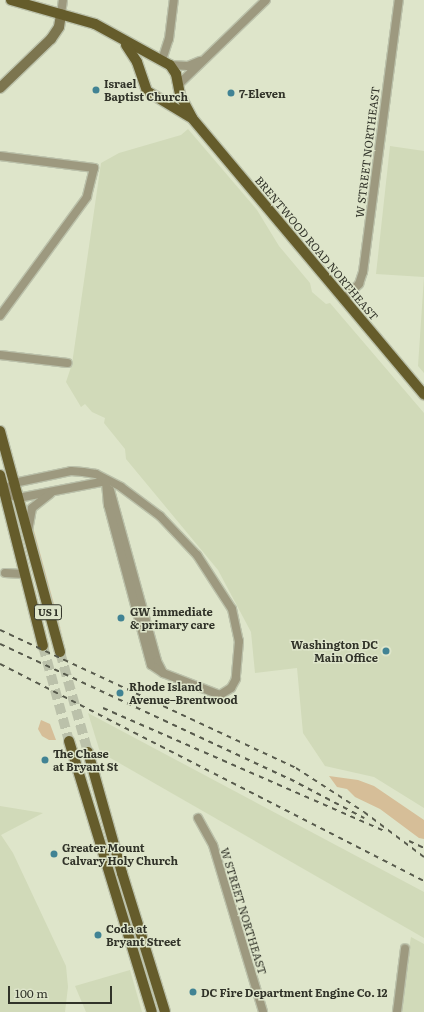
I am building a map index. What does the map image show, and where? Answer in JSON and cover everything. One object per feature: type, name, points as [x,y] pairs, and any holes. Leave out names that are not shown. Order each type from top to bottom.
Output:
[{"type":"main road","points":[[11,0],[95,24],[124,42],[161,61],[176,74],[178,86],[163,100],[146,91],[140,72],[124,42]]},
{"type":"main road","points":[[0,88],[51,39],[59,24],[61,14]]},
{"type":"main road","points":[[140,72],[161,61]]},
{"type":"main road","name":"BRENTWOOD ROAD NORTHEAST","points":[[178,86],[192,118],[424,394]]},
{"type":"main road","name":"BRENTWOOD ROAD NORTHEAST","points":[[163,100],[192,118]]},
{"type":"main road","name":"US 1","points":[[0,431],[28,539],[60,652]]},
{"type":"main road","name":"US 1","points":[[0,475],[2,490],[43,646]]},
{"type":"main road","points":[[69,741],[152,1012]]},
{"type":"main road","points":[[88,752],[122,873],[165,1012]]},
{"type":"street","points":[[61,14],[63,0]]},
{"type":"street","points":[[174,0],[169,39],[161,61],[190,66],[202,60]]},
{"type":"street","points":[[178,86],[202,60],[266,0]]},
{"type":"street","name":"W STREET NORTHEAST","points":[[344,299],[359,284],[363,272],[398,0]]},
{"type":"street","points":[[0,156],[94,168],[91,188],[87,197],[0,316]]},
{"type":"street","points":[[0,355],[68,364]]},
{"type":"street","points":[[2,490],[14,483],[71,472],[96,474],[106,481],[121,487],[144,503],[181,536],[211,573],[232,609],[239,641],[236,679],[231,688],[220,695],[214,695],[163,673],[157,661],[117,512],[106,481]]},
{"type":"street","points":[[2,490],[18,498],[106,481]]},
{"type":"street","points":[[28,539],[32,508],[44,496],[60,489]]},
{"type":"street","points":[[5,574],[24,574]]},
{"type":"street","name":"W STREET NORTHEAST","points":[[198,818],[213,845],[263,1012]]},
{"type":"street","points":[[397,1012],[404,949]]},
{"type":"shaded area","points":[[188,129],[257,210],[279,246],[310,283],[312,292],[326,304],[330,303],[424,413],[424,808],[374,777],[325,766],[303,733],[297,668],[255,673],[251,632],[218,570],[126,459],[125,449],[104,423],[105,418],[92,412],[85,404],[81,407],[66,382],[72,364],[101,163],[119,153],[181,135]]},
{"type":"shaded area","points":[[390,146],[424,151],[424,277],[376,274]]},
{"type":"shaded area","points":[[424,277],[424,373],[418,366]]},
{"type":"shaded area","points":[[33,527],[64,641],[31,528]]},
{"type":"shaded area","points":[[88,713],[424,892],[424,938],[100,752]]},
{"type":"shaded area","points":[[41,720],[50,724],[56,740],[49,740],[42,736],[38,729]]},
{"type":"shaded area","points":[[329,776],[358,780],[374,786],[424,820],[424,839],[419,838],[380,809],[355,797],[347,789],[337,787]]},
{"type":"shaded area","points":[[0,806],[43,813],[1,835],[13,853],[66,966],[68,987],[65,1012],[0,1012]]},
{"type":"shaded area","points":[[411,937],[424,944],[424,1012],[399,1012]]},
{"type":"shaded area","points":[[130,970],[142,1012],[86,1012],[75,986]]},
{"type":"tunnel","points":[[43,646],[69,741]]},
{"type":"tunnel","points":[[60,652],[88,752]]},
{"type":"railway","points":[[0,630],[296,768],[364,812],[424,857]]},
{"type":"railway","points":[[0,644],[290,779],[364,818]]},
{"type":"railway","points":[[0,664],[424,881]]},
{"type":"railway","points":[[103,708],[385,831]]},
{"type":"railway","points":[[409,841],[424,848]]},
{"type":"place","name":"Israel Baptist Church","points":[[96,90]]},
{"type":"place","name":"7-Eleven","points":[[231,93]]},
{"type":"place","name":"GW immediate & primary care","points":[[121,618]]},
{"type":"place","name":"Washington DC Main Office","points":[[386,651]]},
{"type":"place","name":"Rhode Island Avenue–Brentwood","points":[[120,693]]},
{"type":"place","name":"The Chase at Bryant St","points":[[45,760]]},
{"type":"place","name":"Greater Mount Calvary Holy Church","points":[[54,854]]},
{"type":"place","name":"Coda at Bryant Street","points":[[98,935]]},
{"type":"place","name":"DC Fire Department Engine Co. 12","points":[[193,992]]}]
